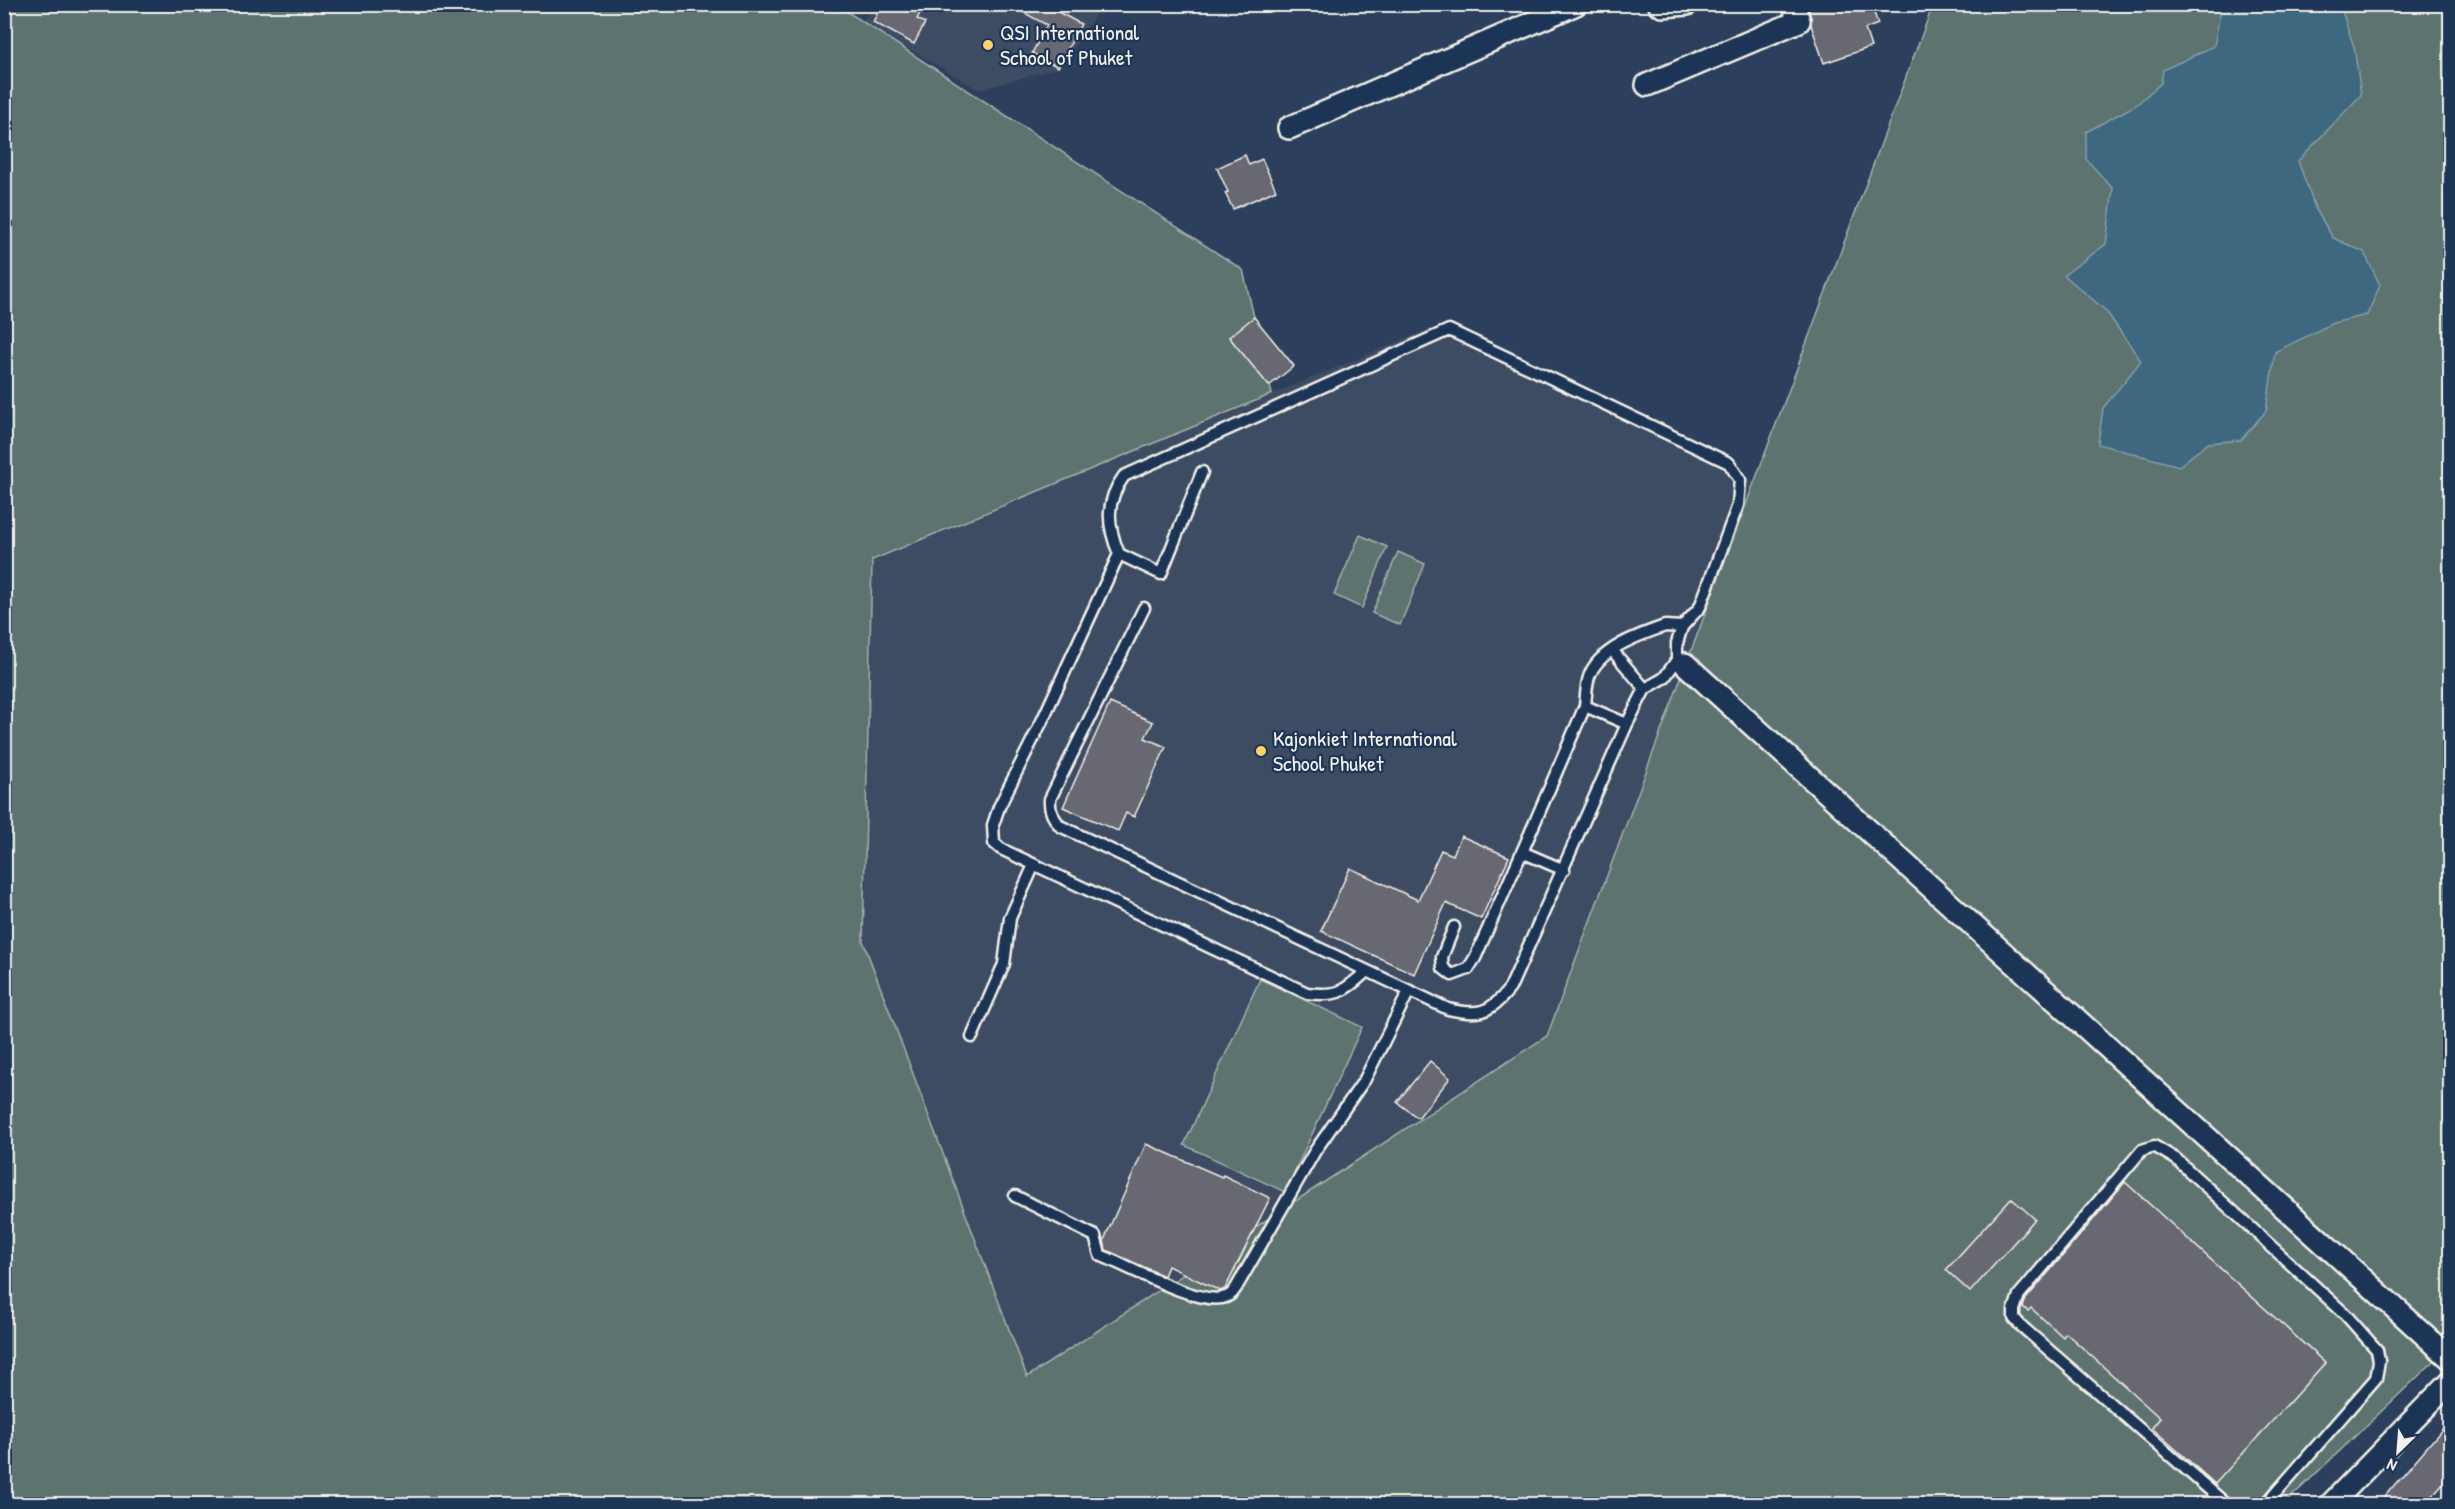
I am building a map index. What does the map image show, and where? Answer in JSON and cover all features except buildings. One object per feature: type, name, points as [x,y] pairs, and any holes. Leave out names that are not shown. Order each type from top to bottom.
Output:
[{"type":"street","points":[[1289,128],[1576,4]]},
{"type":"street","points":[[1659,4],[1663,6],[1687,4]]},
{"type":"street","points":[[1647,85],[1799,21],[1793,4]]},
{"type":"street","points":[[1681,662],[2451,1358]]},
{"type":"street","points":[[2331,1504],[2451,1382]]},
{"type":"lane","points":[[1144,608],[1050,799],[1053,817],[1060,826],[1448,1009],[1467,1014],[1483,1012],[1498,1003],[1510,988],[1627,724],[1645,689],[1664,678],[1681,662],[1677,643],[1682,627],[1700,607],[1738,505],[1740,480],[1729,463],[1449,330],[1124,476],[1117,486],[1109,517],[1110,533],[1119,554],[1161,574],[1202,472]]},
{"type":"lane","points":[[1119,554],[999,807],[993,825],[994,843],[1034,865],[1307,993],[1325,995],[1345,991],[1367,971]]},
{"type":"lane","points":[[1454,927],[1442,957],[1443,968],[1452,975],[1468,969],[1475,958],[1585,706],[1588,678],[1594,666],[1612,650],[1665,626],[1682,627]]},
{"type":"lane","points":[[1612,650],[1645,689]]},
{"type":"lane","points":[[1585,706],[1627,724]]},
{"type":"lane","points":[[1522,852],[1564,870]]},
{"type":"lane","points":[[972,1037],[1004,964],[1010,918],[1034,865]]},
{"type":"lane","points":[[1015,1197],[1095,1236],[1100,1255],[1196,1296],[1220,1299],[1230,1296],[1315,1151],[1365,1079],[1409,991]]},
{"type":"lane","points":[[2226,1504],[2014,1318],[2019,1295],[2038,1271],[2142,1149],[2154,1146],[2176,1159],[2345,1314],[2377,1350],[2379,1361],[2376,1378],[2266,1504]]},
{"type":"shaded area","name":"QSI International School of Phuket","points":[[873,5],[1102,5],[1061,67],[979,90],[863,22]]},
{"type":"shaded area","points":[[2217,5],[2340,5],[2354,47],[2361,95],[2298,161],[2315,208],[2333,238],[2364,252],[2380,285],[2367,315],[2333,323],[2275,352],[2266,411],[2241,440],[2208,443],[2179,466],[2098,444],[2103,408],[2141,361],[2106,311],[2064,275],[2106,244],[2113,189],[2086,159],[2086,132],[2136,105],[2161,83],[2163,70],[2214,46],[2220,13]]},
{"type":"shaded area","name":"Kajonkiet International School Phuket","points":[[1429,329],[1754,481],[1547,1036],[1026,1377],[863,941],[872,560]]},
{"type":"green space","points":[[5,5],[841,5],[840,7],[1243,270],[1272,394],[872,560],[863,941],[1027,1377],[1547,1036],[1933,5],[2450,5],[2450,1346],[2284,1504],[5,1504]]},
{"type":"green space","points":[[1360,535],[1387,547],[1362,608],[1334,595]]},
{"type":"green space","points":[[1398,552],[1425,564],[1400,625],[1372,613]]},
{"type":"green space","points":[[1260,979],[1362,1027],[1285,1192],[1184,1145]]},
{"type":"place","name":"QSI International School of Phuket","points":[[988,45]]},
{"type":"place","name":"Kajonkiet International School Phuket","points":[[1261,751]]}]
